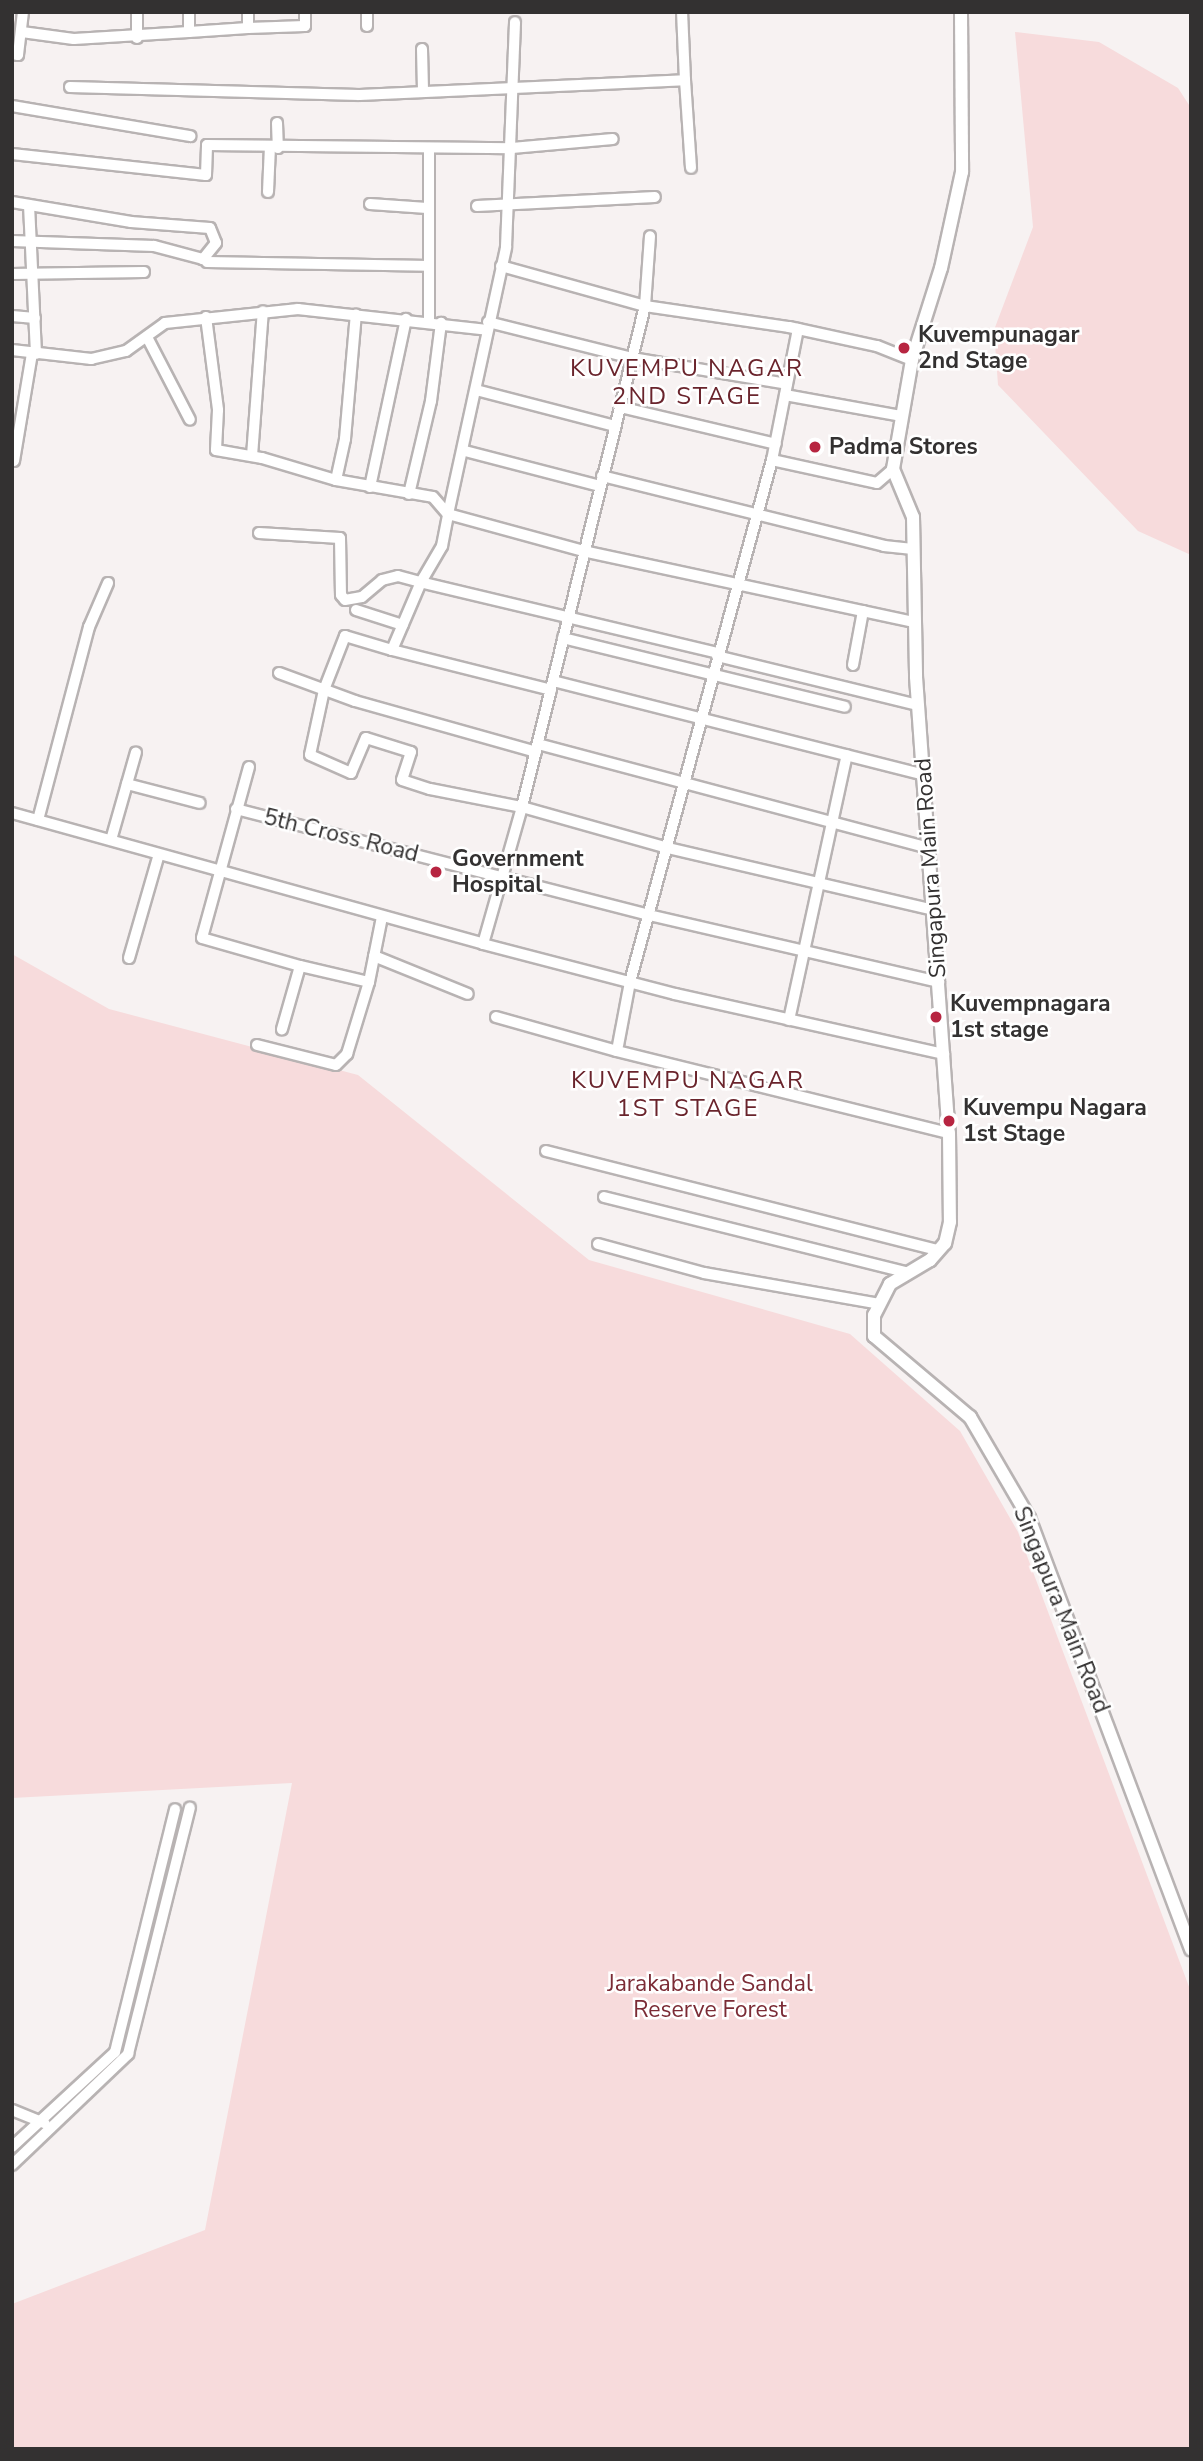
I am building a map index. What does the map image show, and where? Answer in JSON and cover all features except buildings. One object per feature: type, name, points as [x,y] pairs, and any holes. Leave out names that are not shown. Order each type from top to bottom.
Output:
[{"type":"street","points":[[12,54],[18,55],[23,12]]},
{"type":"street","points":[[137,12],[137,37]]},
{"type":"street","points":[[189,12],[189,32]]},
{"type":"street","points":[[248,12],[248,28]]},
{"type":"street","points":[[22,32],[74,39],[305,26],[305,12]]},
{"type":"street","points":[[367,12],[367,26]]},
{"type":"street","points":[[681,12],[691,167]]},
{"type":"street","points":[[772,460],[877,483],[893,469],[912,360],[942,268],[962,172],[961,12]]},
{"type":"street","points":[[393,650],[421,582],[442,546],[465,451],[487,326],[501,266],[509,208],[514,22]]},
{"type":"street","points":[[422,49],[423,91]]},
{"type":"street","points":[[70,87],[359,95],[685,80]]},
{"type":"street","points":[[12,106],[190,136]]},
{"type":"street","points":[[268,192],[277,123]]},
{"type":"street","points":[[12,154],[206,175],[207,145],[512,148],[613,139]]},
{"type":"street","points":[[429,149],[429,321]]},
{"type":"street","points":[[477,206],[509,208],[655,197]]},
{"type":"street","points":[[12,202],[210,228],[216,243],[203,258],[154,246],[105,248],[12,241]]},
{"type":"street","points":[[370,204],[427,208]]},
{"type":"street","points":[[14,461],[34,353],[36,318],[28,242],[29,205]]},
{"type":"street","points":[[483,944],[537,748],[645,306],[650,236]]},
{"type":"street","points":[[207,262],[429,266]]},
{"type":"street","points":[[501,266],[645,306],[798,329],[877,346],[912,360]]},
{"type":"street","points":[[12,275],[144,272]]},
{"type":"street","points":[[12,350],[91,359],[126,351],[165,323],[298,309],[487,326],[902,416]]},
{"type":"street","points":[[252,456],[263,311]]},
{"type":"street","points":[[335,480],[345,439],[356,314]]},
{"type":"street","points":[[12,316],[36,318]]},
{"type":"street","points":[[206,317],[218,410],[216,450],[252,456],[335,480],[433,497],[448,514],[583,551],[915,622]]},
{"type":"street","points":[[370,486],[406,319]]},
{"type":"street","points":[[408,494],[430,401],[441,323]]},
{"type":"street","points":[[617,1051],[630,982],[687,784],[718,655],[772,460],[798,329]]},
{"type":"street","points":[[147,337],[190,419]]},
{"type":"street","points":[[476,390],[615,426]]},
{"type":"street","points":[[620,407],[776,444]]},
{"type":"street","points":[[465,451],[757,515],[884,546],[914,549]]},
{"type":"street","name":"Singapura Main Road","points":[[893,469],[913,517],[918,705],[949,1133],[950,1222],[938,1250]]},
{"type":"street","points":[[259,533],[340,538],[341,595],[345,600],[355,600],[382,580],[398,576],[569,615],[918,705]]},
{"type":"street","points":[[38,820],[89,627],[108,583]]},
{"type":"street","points":[[356,610],[403,625]]},
{"type":"street","points":[[853,665],[863,611]]},
{"type":"street","points":[[924,775],[704,718],[393,650],[345,636],[324,690],[310,755],[351,772],[366,738],[411,751],[402,780],[522,807],[668,848],[934,910]]},
{"type":"street","points":[[563,638],[845,707]]},
{"type":"street","points":[[279,673],[324,690],[537,748],[687,784],[929,848]]},
{"type":"street","points":[[111,841],[136,752]]},
{"type":"street","points":[[789,1020],[846,755]]},
{"type":"street","points":[[249,767],[202,939],[369,982]]},
{"type":"street","points":[[127,784],[200,803]]},
{"type":"street","name":"5th Cross Road","points":[[236,809],[649,915],[939,982]]},
{"type":"street","points":[[12,813],[483,944],[789,1020],[944,1054]]},
{"type":"street","points":[[129,958],[159,854]]},
{"type":"street","points":[[257,1045],[336,1065],[347,1054],[369,982],[382,916]]},
{"type":"street","points":[[374,956],[468,994]]},
{"type":"street","points":[[282,1029],[300,966]]},
{"type":"street","points":[[496,1017],[617,1051],[949,1133]]},
{"type":"street","points":[[546,1151],[938,1250]]},
{"type":"street","points":[[604,1197],[909,1273]]},
{"type":"street","points":[[598,1244],[704,1273],[879,1304],[890,1284],[938,1250]]},
{"type":"street","name":"Singapura Main Road","points":[[879,1304],[874,1315],[874,1336],[970,1417],[1029,1518],[1191,1950]]},
{"type":"street","points":[[12,2165],[128,2054],[190,1808]]},
{"type":"street","points":[[12,2147],[118,2046],[175,1809]]},
{"type":"street","points":[[12,2110],[52,2127]]},
{"type":"green space","points":[[1015,32],[1099,42],[1178,88],[1191,108],[1191,555],[1138,531],[998,385],[994,330],[1033,227]]},
{"type":"green space","name":"Jarakabande Sandal Reserve Forest","points":[[12,954],[109,1009],[358,1075],[589,1260],[850,1334],[960,1431],[1018,1532],[1191,1992],[1191,2449],[12,2449],[12,2304],[205,2230],[292,1783],[12,1798]]},
{"type":"place","name":"Kuvempunagar 2nd Stage","points":[[904,348]]},
{"type":"place","name":"Padma Stores","points":[[815,447]]},
{"type":"place","name":"Government Hospital","points":[[436,872]]},
{"type":"place","name":"Kuvempnagara 1st stage","points":[[936,1017]]},
{"type":"place","name":"Kuvempu Nagara 1st Stage","points":[[949,1121]]},
{"type":"district","name":"KUVEMPU NAGAR 2ND STAGE","points":[[687,383]]},
{"type":"district","name":"KUVEMPU NAGAR 1ST STAGE","points":[[688,1095]]}]
